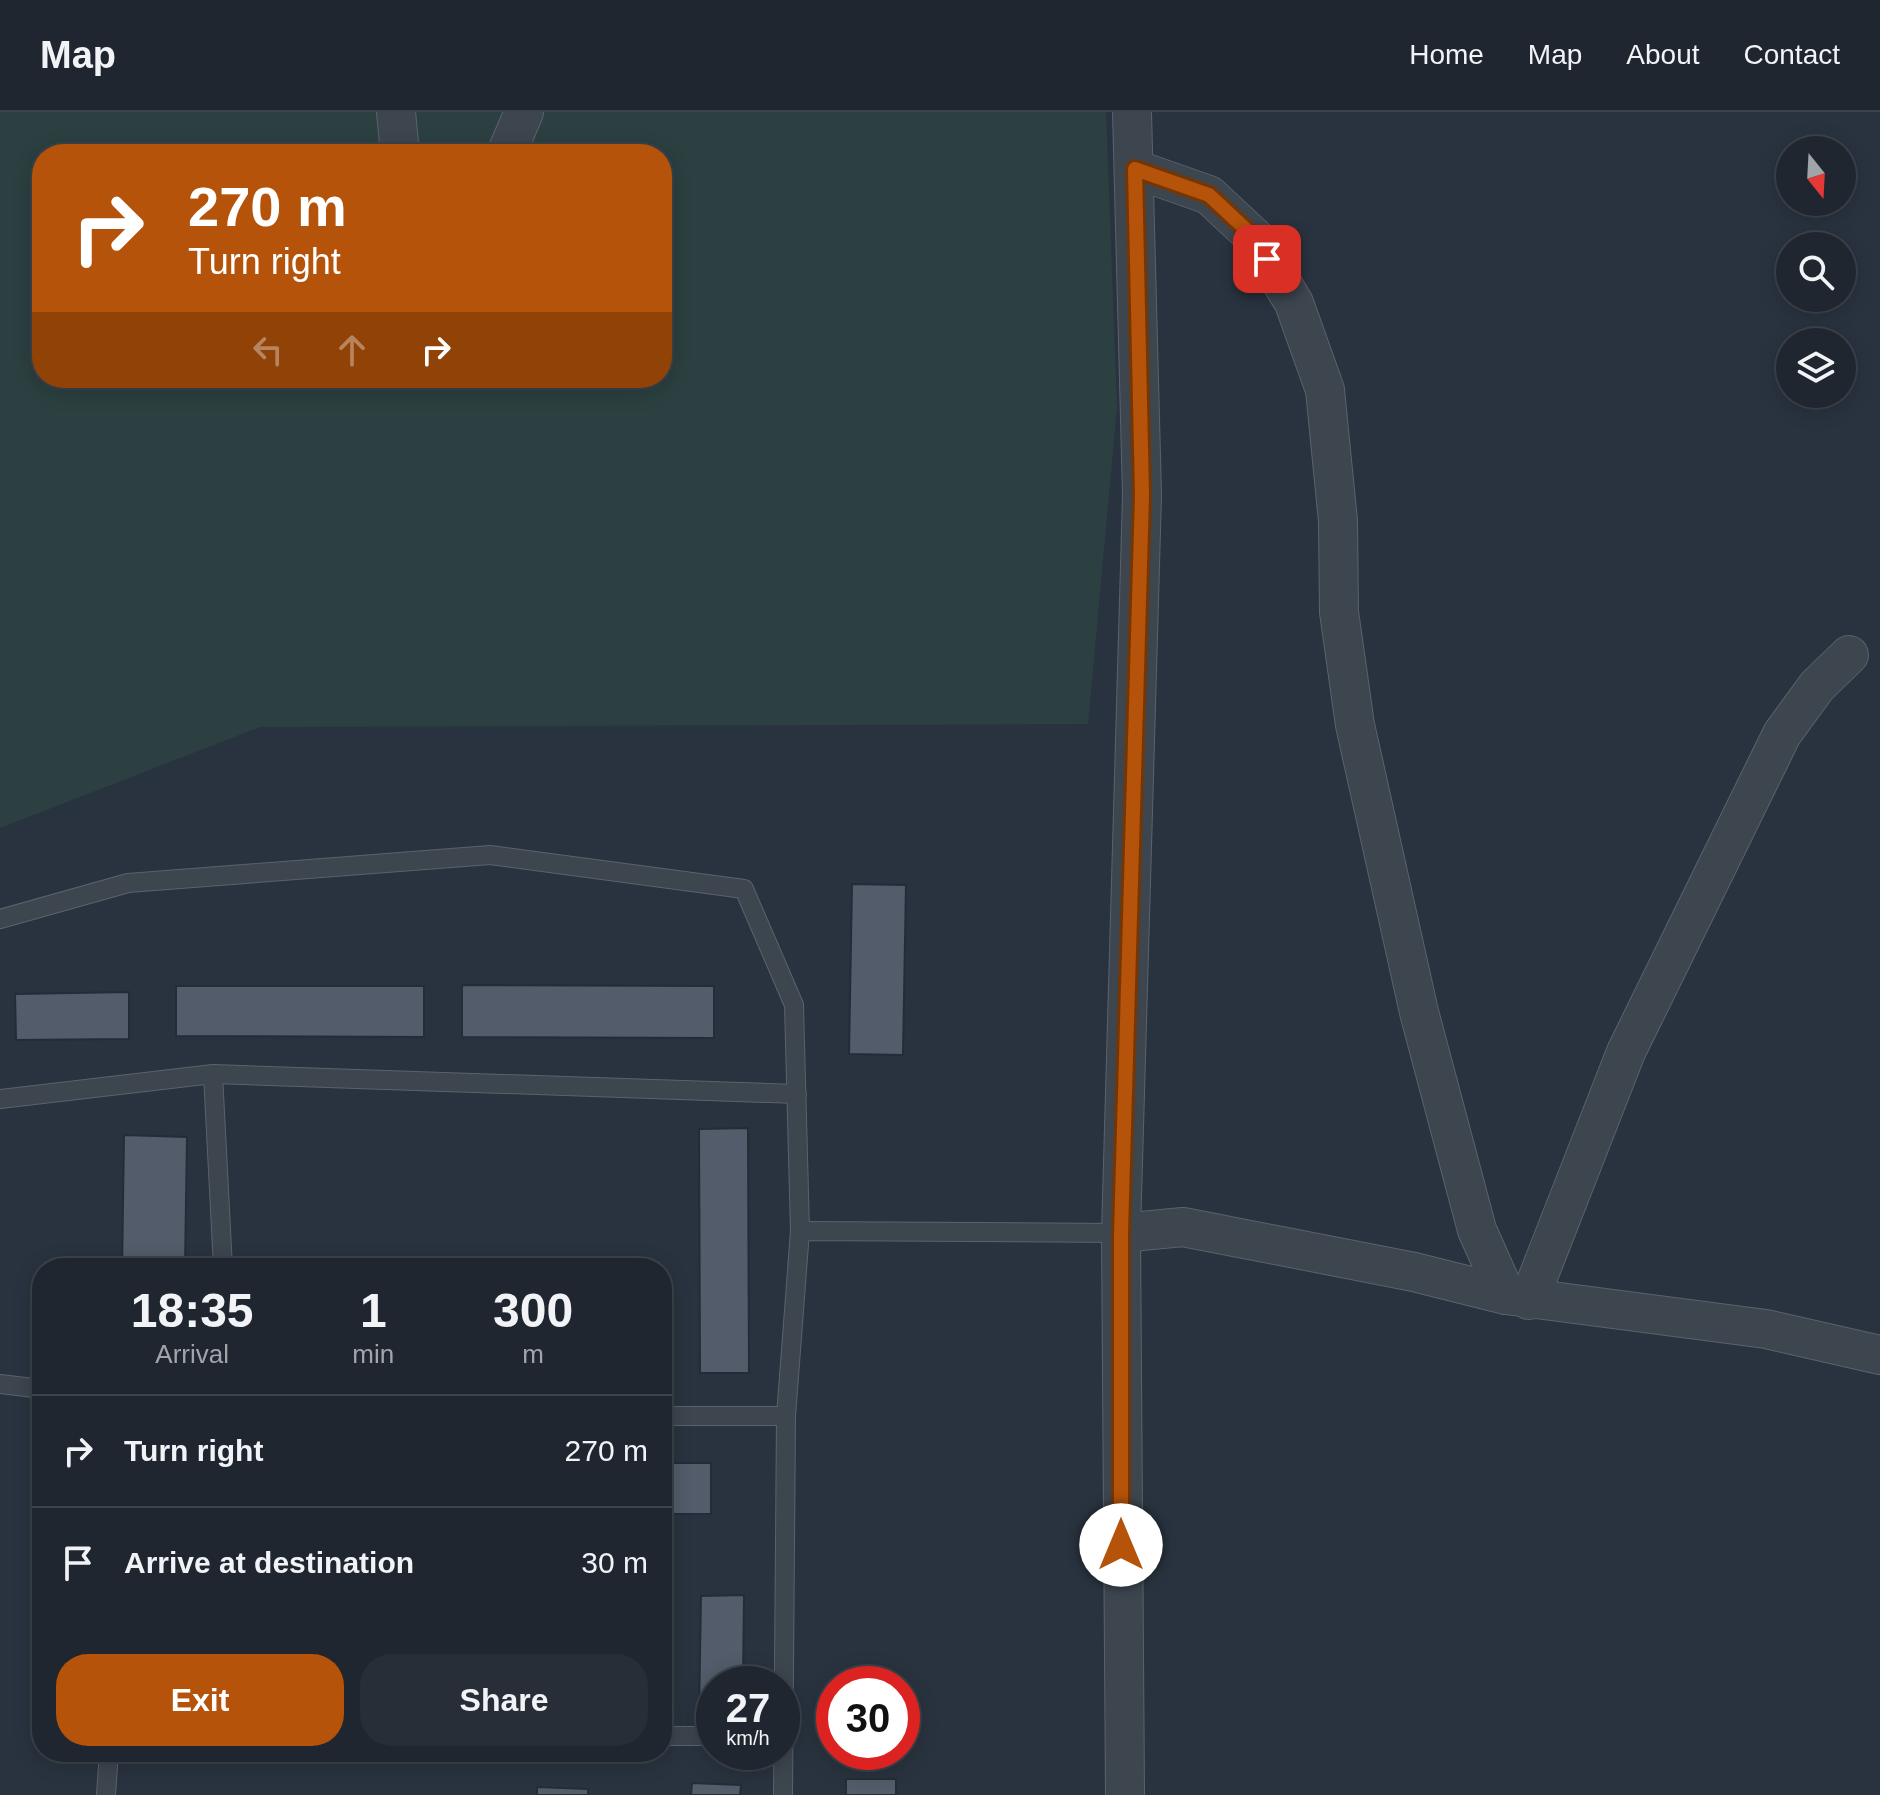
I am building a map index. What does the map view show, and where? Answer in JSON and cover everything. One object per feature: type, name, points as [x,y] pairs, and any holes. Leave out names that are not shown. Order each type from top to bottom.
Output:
[{"type":"street","points":[[396,112],[399,144]]},
{"type":"street","points":[[510,144],[524,112]]},
{"type":"street","points":[[1125,1795],[1121,1233],[1142,495],[1132,112]]},
{"type":"street","points":[[1135,169],[1209,195],[1254,237],[1294,303],[1325,390],[1338,521],[1339,612],[1355,725],[1419,1012],[1477,1230],[1518,1298]]},
{"type":"street","points":[[1518,1298],[1626,1052],[1782,734],[1817,686],[1849,655]]},
{"type":"street","points":[[1121,1233],[1183,1227],[1414,1272],[1518,1298],[1766,1329],[1880,1355]]},
{"type":"lane","points":[[0,919],[128,883],[490,855],[744,889],[794,1005],[800,1231],[786,1416],[784,1666]]},
{"type":"lane","points":[[0,1099],[213,1074],[797,1094]]},
{"type":"lane","points":[[213,1074],[222,1258]]},
{"type":"lane","points":[[800,1231],[1121,1233]]},
{"type":"lane","points":[[0,1384],[32,1388]]},
{"type":"lane","points":[[672,1416],[786,1416]]},
{"type":"lane","points":[[672,1736],[696,1736]]},
{"type":"lane","points":[[106,1795],[108,1762]]},
{"type":"lane","points":[[783,1770],[783,1795]]},
{"type":"green space","points":[[0,112],[1106,112],[1117,407],[1088,724],[260,727],[0,828]]},
{"type":"building","points":[[852,884],[906,885],[903,1055],[849,1054]]},
{"type":"building","points":[[462,985],[714,986],[714,1038],[462,1037]]},
{"type":"building","points":[[176,986],[424,986],[424,1037],[176,1036]]},
{"type":"building","points":[[129,992],[129,1039],[16,1040],[15,994]]},
{"type":"building","points":[[748,1128],[749,1373],[700,1373],[699,1129]]},
{"type":"building","points":[[124,1135],[187,1137],[185,1258],[122,1258]]},
{"type":"building","points":[[672,1463],[711,1463],[711,1514],[672,1514]]},
{"type":"building","points":[[744,1595],[743,1666],[700,1666],[701,1596]]},
{"type":"building","points":[[846,1779],[896,1779],[896,1795],[846,1795]]},
{"type":"building","points":[[692,1783],[741,1785],[740,1795],[691,1795]]},
{"type":"building","points":[[537,1787],[588,1789],[588,1795],[537,1795]]},
{"type":"route","points":[[1121,1545],[1121,1233],[1142,495],[1135,169],[1209,195],[1254,237],[1267,259]]}]
